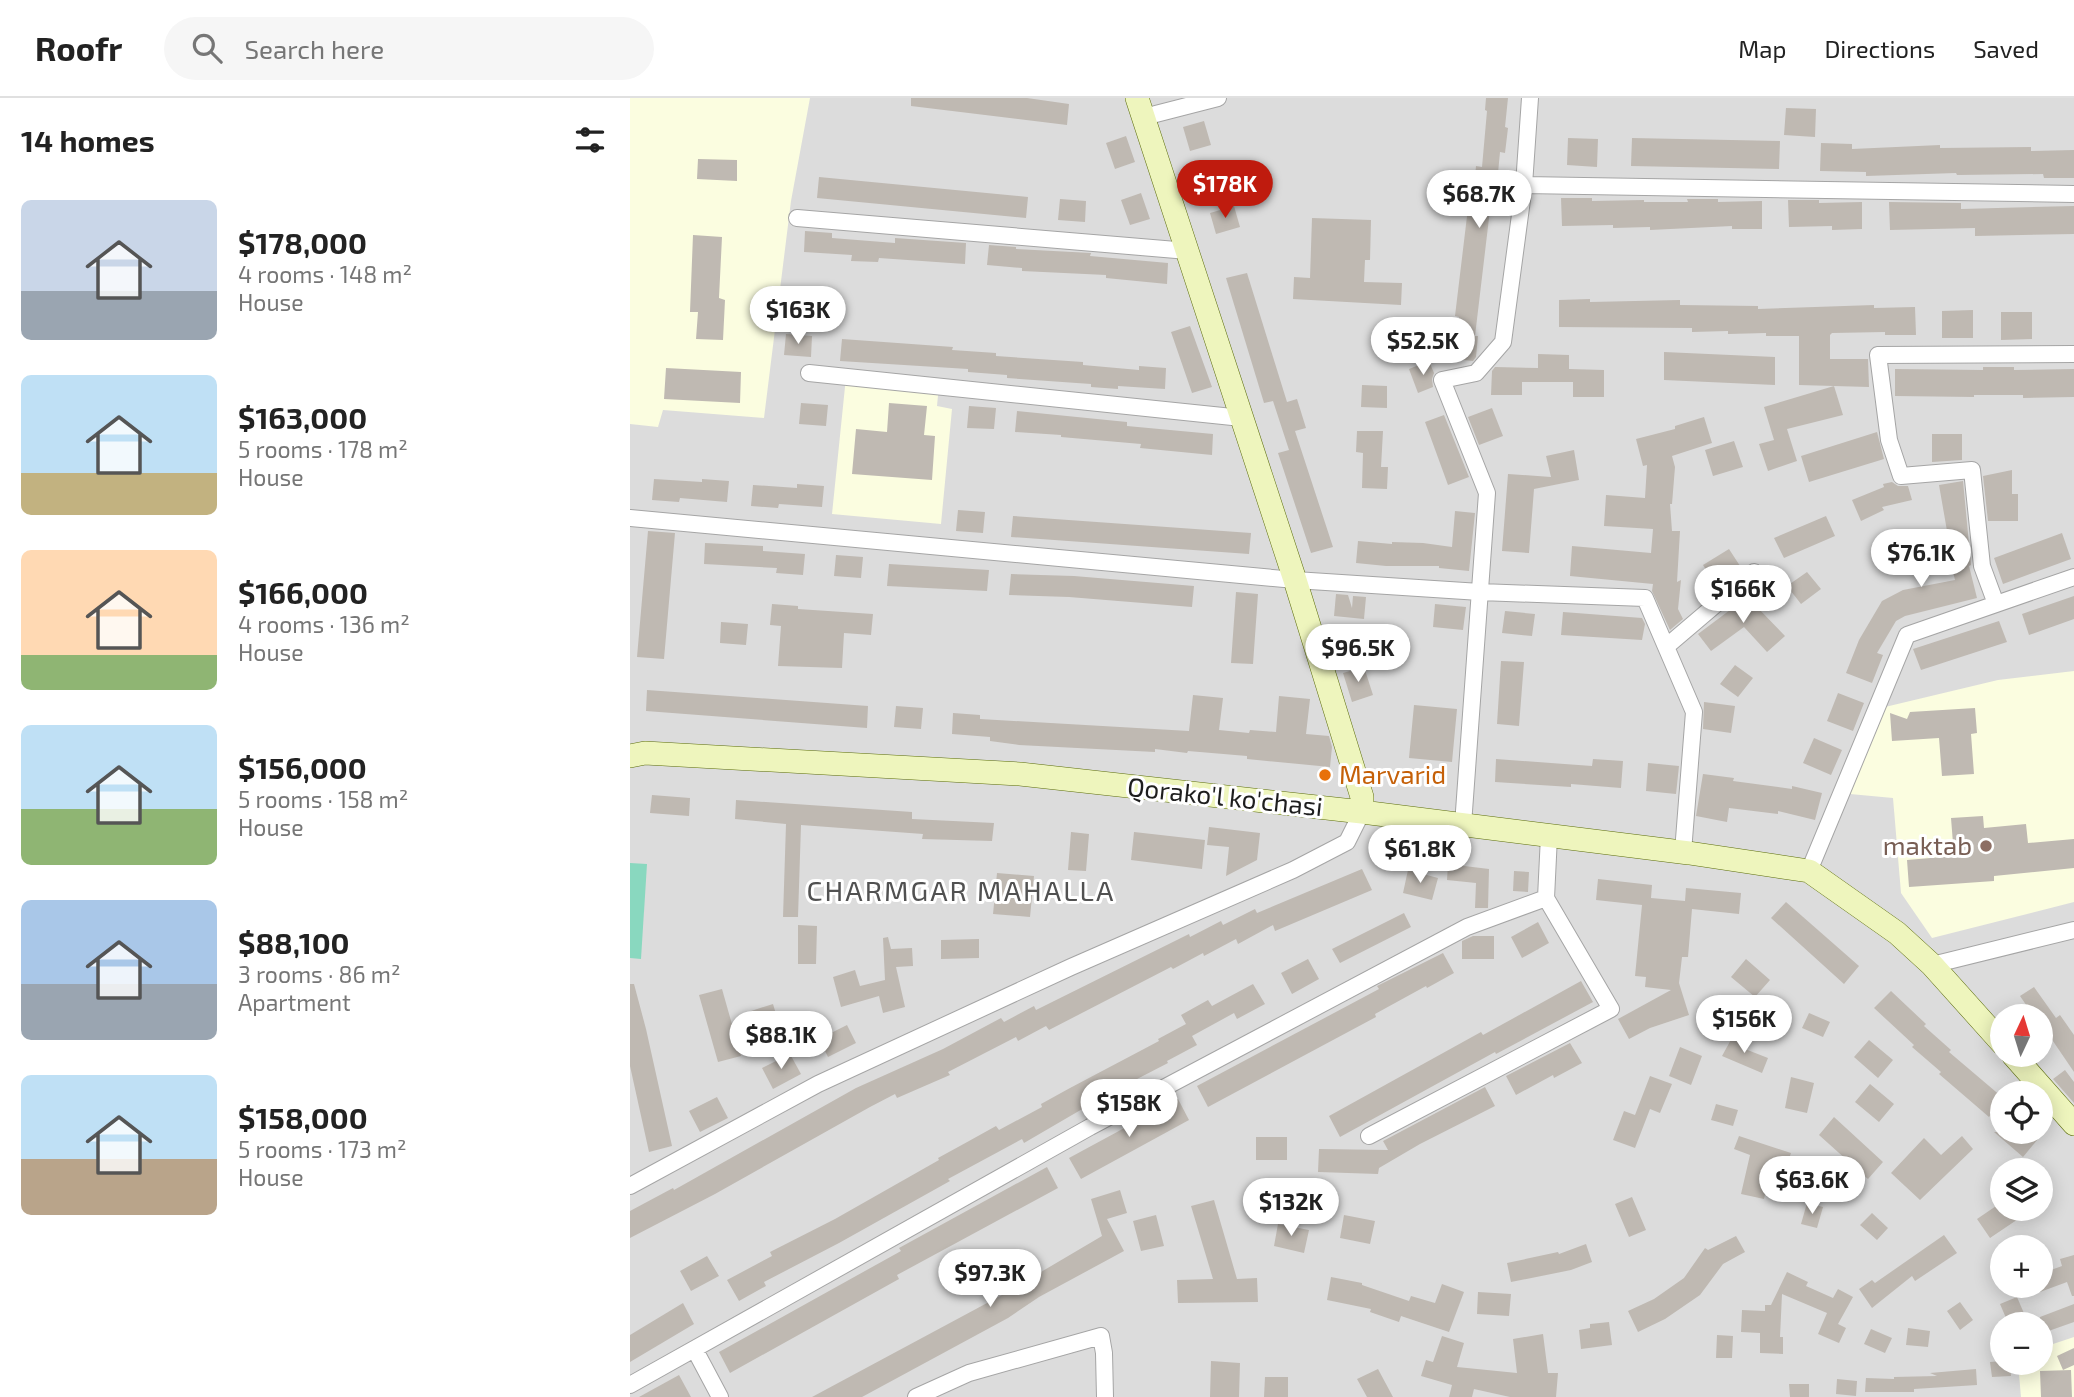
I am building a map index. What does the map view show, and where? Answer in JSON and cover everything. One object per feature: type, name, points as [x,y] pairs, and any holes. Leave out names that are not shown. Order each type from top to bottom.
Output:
[{"type":"street","points":[[630,1186],[818,1084],[1071,967],[1293,870],[1347,842],[1362,813],[1362,797],[1295,580],[1141,107],[1219,98]]},
{"type":"street","points":[[1463,825],[1487,493],[1442,380],[1476,373],[1503,342],[1524,185],[1530,98]]},
{"type":"street","points":[[1524,185],[2074,194]]},
{"type":"street","points":[[797,218],[1188,251]]},
{"type":"street","points":[[1996,604],[1982,566],[1972,470],[1901,476],[1889,440],[1878,355],[2074,354]]},
{"type":"street","points":[[809,373],[1242,418]]},
{"type":"street","points":[[630,518],[1295,580],[1480,593],[1644,598],[1694,712],[1683,852]]},
{"type":"street","points":[[1667,646],[1754,572]]},
{"type":"street","points":[[1809,871],[1907,635],[2074,577]]},
{"type":"street","name":"Qorako'l ko'chasi","points":[[630,756],[645,753],[1020,774],[1683,852],[1809,871],[1897,933],[1932,965],[1990,1030]]},
{"type":"street","points":[[1368,1136],[1611,1009],[1546,898],[1549,836]]},
{"type":"street","points":[[630,1385],[1090,1126],[1467,927],[1546,898]]},
{"type":"street","points":[[1932,965],[2074,930]]},
{"type":"street","points":[[2024,1068],[2074,1124]]},
{"type":"street","points":[[916,1397],[969,1373],[1101,1336],[1105,1397]]},
{"type":"street","points":[[695,1350],[720,1397]]},
{"type":"shaded area","points":[[630,98],[2074,98],[2074,1397],[630,1397]]},
{"type":"shaded area","points":[[630,98],[810,98],[791,201],[764,418],[663,410],[658,427],[630,424]]},
{"type":"shaded area","points":[[846,377],[939,385],[937,406],[952,409],[941,524],[832,514]]},
{"type":"shaded area","name":"maktab","points":[[2074,671],[2074,902],[1932,938],[1901,893],[1893,798],[1850,794],[1885,707],[1998,680]]},
{"type":"shaded area","points":[[2074,1337],[2074,1397],[2021,1397],[2019,1375],[2053,1375],[2053,1344]]},
{"type":"green space","points":[[630,863],[647,864],[641,959],[630,958]]},
{"type":"building","points":[[911,98],[1027,98],[1069,104],[1067,125],[911,106]]},
{"type":"building","points":[[1486,98],[1508,98],[1505,127],[1508,128],[1505,153],[1500,152],[1496,194],[1492,193],[1475,336],[1478,336],[1476,357],[1473,361],[1454,359],[1459,317],[1455,316],[1468,208],[1472,209],[1476,166],[1482,167]]},
{"type":"building","points":[[1786,108],[1816,109],[1815,137],[1784,135]]},
{"type":"building","points":[[1204,121],[1211,145],[1190,151],[1183,127]]},
{"type":"building","points":[[1126,136],[1135,162],[1115,169],[1106,143]]},
{"type":"building","points":[[1568,138],[1598,139],[1597,167],[1567,165]]},
{"type":"building","points":[[1632,138],[1780,141],[1779,169],[1631,166]]},
{"type":"building","points":[[1821,143],[1852,144],[1852,149],[1940,145],[1940,148],[2031,147],[2031,151],[2074,150],[2074,178],[2044,178],[2043,174],[1956,173],[1866,176],[1866,172],[1820,171]]},
{"type":"building","points":[[698,159],[737,160],[737,181],[697,179]]},
{"type":"building","points":[[819,177],[1028,197],[1026,218],[817,198]]},
{"type":"building","points":[[1141,193],[1150,219],[1130,225],[1121,200]]},
{"type":"building","points":[[1561,198],[1644,202],[1688,202],[1687,199],[1718,199],[1718,202],[1762,201],[1762,229],[1732,229],[1732,226],[1650,230],[1650,227],[1613,228],[1613,225],[1562,226]]},
{"type":"building","points":[[1060,199],[1086,201],[1085,222],[1058,220]]},
{"type":"building","points":[[1788,200],[1819,200],[1819,203],[1862,202],[1862,229],[1832,230],[1832,226],[1789,227]]},
{"type":"building","points":[[1889,202],[1961,203],[1961,209],[2074,206],[2074,234],[1975,236],[1975,228],[1890,230]]},
{"type":"building","points":[[1234,206],[1240,227],[1216,234],[1210,213]]},
{"type":"building","points":[[1312,218],[1371,220],[1370,260],[1365,260],[1364,282],[1402,283],[1401,305],[1293,299],[1294,277],[1310,278]]},
{"type":"building","points":[[805,231],[832,233],[832,238],[895,243],[895,238],[966,243],[965,264],[879,258],[878,262],[851,261],[852,255],[804,252]]},
{"type":"building","points":[[693,235],[722,237],[719,298],[725,300],[723,340],[696,339],[698,312],[690,312]]},
{"type":"building","points":[[989,245],[1091,253],[1090,256],[1168,263],[1167,284],[1106,278],[1106,275],[1022,271],[1022,268],[987,265]]},
{"type":"building","points":[[1247,273],[1287,402],[1297,399],[1306,428],[1295,431],[1333,547],[1311,553],[1278,453],[1289,450],[1273,401],[1264,403],[1226,278]]},
{"type":"building","points":[[1590,299],[1590,302],[1680,300],[1680,305],[1758,306],[1758,309],[1874,305],[1874,308],[1915,307],[1916,335],[1885,335],[1885,332],[1832,333],[1830,359],[1868,359],[1869,387],[1799,385],[1799,336],[1728,334],[1728,331],[1692,332],[1692,328],[1559,327],[1559,300]]},
{"type":"building","points":[[1973,310],[1973,338],[1942,338],[1942,311]]},
{"type":"building","points":[[2001,312],[2032,312],[2032,339],[2001,340]]},
{"type":"building","points":[[1190,326],[1212,387],[1192,393],[1171,332]]},
{"type":"building","points":[[786,334],[812,336],[811,357],[784,355]]},
{"type":"building","points":[[842,339],[953,347],[952,350],[1083,362],[1083,365],[1139,370],[1139,366],[1166,368],[1165,389],[1091,387],[1091,384],[1007,378],[1007,375],[968,372],[968,369],[840,361]]},
{"type":"building","points":[[1664,352],[1775,357],[1775,385],[1664,380]]},
{"type":"building","points":[[1538,354],[1569,355],[1569,369],[1604,370],[1604,397],[1573,397],[1573,382],[1522,382],[1522,395],[1491,395],[1492,371],[1495,367],[1538,368]]},
{"type":"building","points":[[1429,361],[1434,373],[1433,387],[1418,393],[1409,369]]},
{"type":"building","points":[[1983,367],[2014,367],[2014,370],[2074,369],[2074,397],[1895,396],[1895,369],[1983,370]]},
{"type":"building","points":[[666,368],[741,372],[740,403],[664,399]]},
{"type":"building","points":[[1362,385],[1387,386],[1387,408],[1361,407]]},
{"type":"building","points":[[1834,386],[1843,415],[1787,429],[1797,461],[1768,471],[1759,444],[1774,440],[1764,407]]},
{"type":"building","points":[[801,403],[828,405],[826,426],[799,424]]},
{"type":"building","points":[[889,403],[927,406],[924,435],[935,436],[932,480],[852,474],[856,429],[887,432]]},
{"type":"building","points":[[969,406],[996,408],[994,429],[967,428]]},
{"type":"building","points":[[1492,408],[1503,436],[1479,445],[1468,417]]},
{"type":"building","points":[[1017,411],[1213,434],[1212,455],[1140,448],[1141,444],[1015,432]]},
{"type":"building","points":[[1444,415],[1469,477],[1448,485],[1425,422]]},
{"type":"building","points":[[1704,417],[1712,443],[1672,456],[1675,467],[1670,504],[1672,531],[1680,531],[1677,582],[1681,580],[1678,609],[1683,619],[1670,630],[1652,591],[1653,584],[1570,576],[1572,546],[1651,553],[1653,529],[1604,526],[1606,495],[1645,498],[1647,465],[1643,466],[1636,439],[1675,429],[1675,426]]},
{"type":"building","points":[[1357,431],[1383,431],[1381,467],[1388,467],[1387,489],[1362,488],[1363,453],[1356,452]]},
{"type":"building","points":[[1877,432],[1884,459],[1809,482],[1801,456]]},
{"type":"building","points":[[1932,434],[1962,434],[1962,460],[1932,462]]},
{"type":"building","points":[[1734,441],[1743,467],[1713,476],[1705,450]]},
{"type":"building","points":[[1574,450],[1579,480],[1534,489],[1529,553],[1502,551],[1508,474],[1551,477],[1546,456]]},
{"type":"building","points":[[2012,470],[2012,494],[2018,494],[2018,521],[1988,521],[1983,476]]},
{"type":"building","points":[[654,479],[729,481],[727,502],[680,498],[679,502],[652,500]]},
{"type":"building","points":[[1963,481],[1969,566],[1977,598],[1905,616],[1896,621],[1877,653],[1883,655],[1872,683],[1846,673],[1859,640],[1882,601],[1903,590],[1955,580],[1947,548],[1950,548],[1939,485]]},
{"type":"building","points":[[1892,482],[1898,486],[1908,486],[1912,500],[1882,507],[1884,510],[1861,521],[1852,500]]},
{"type":"building","points":[[797,484],[824,486],[822,507],[779,504],[778,508],[751,506],[753,485],[797,488]]},
{"type":"building","points":[[958,510],[985,512],[983,533],[956,531]]},
{"type":"building","points":[[1455,511],[1475,513],[1469,571],[1439,566],[1356,563],[1358,541],[1423,543],[1452,547]]},
{"type":"building","points":[[1013,516],[1251,533],[1249,554],[1011,537]]},
{"type":"building","points":[[1826,516],[1835,536],[1784,558],[1774,538]]},
{"type":"building","points":[[648,531],[675,533],[664,659],[637,657]]},
{"type":"building","points":[[2062,533],[2071,559],[2003,584],[1994,558]]},
{"type":"building","points":[[705,543],[763,546],[763,551],[805,554],[803,575],[776,573],[777,568],[704,564]]},
{"type":"building","points":[[1729,549],[1742,569],[1718,589],[1703,565]]},
{"type":"building","points":[[836,555],[863,557],[861,578],[834,576]]},
{"type":"building","points":[[889,564],[989,570],[987,591],[887,586]]},
{"type":"building","points":[[1807,572],[1821,589],[1801,604],[1787,586]]},
{"type":"building","points":[[1011,574],[1074,576],[1194,586],[1192,607],[1009,595]]},
{"type":"building","points":[[1236,592],[1258,594],[1253,664],[1231,663]]},
{"type":"building","points":[[1747,592],[1758,604],[1756,606],[1785,636],[1767,652],[1744,627],[1711,651],[1698,634],[1730,610],[1728,608]]},
{"type":"building","points":[[1336,594],[1348,595],[1352,608],[1353,596],[1366,597],[1364,619],[1334,616]]},
{"type":"building","points":[[2074,596],[2074,619],[2029,635],[2022,614]]},
{"type":"building","points":[[772,604],[798,606],[798,609],[873,614],[871,635],[844,633],[842,668],[778,666],[781,626],[770,625]]},
{"type":"building","points":[[1435,604],[1466,607],[1463,630],[1433,627]]},
{"type":"building","points":[[1505,611],[1535,614],[1532,636],[1502,633]]},
{"type":"building","points":[[1563,612],[1642,618],[1645,624],[1642,640],[1561,635]]},
{"type":"building","points":[[1999,621],[2007,642],[1921,670],[1913,649]]},
{"type":"building","points":[[721,622],[748,624],[746,645],[720,643]]},
{"type":"building","points":[[1501,661],[1524,662],[1519,726],[1497,724]]},
{"type":"building","points":[[1735,665],[1753,678],[1738,697],[1720,684]]},
{"type":"building","points":[[1364,667],[1373,695],[1352,702],[1343,673]]},
{"type":"building","points":[[647,690],[868,706],[867,728],[646,711]]},
{"type":"building","points":[[1838,693],[1864,703],[1853,731],[1827,721]]},
{"type":"building","points":[[1193,695],[1223,698],[1219,730],[1249,733],[1250,730],[1276,732],[1279,696],[1310,699],[1306,734],[1329,736],[1332,747],[1330,767],[1188,751],[1155,749],[1155,752],[1019,745],[990,741],[990,737],[952,734],[953,713],[980,715],[980,719],[1189,731]]},
{"type":"building","points":[[1704,702],[1735,706],[1731,733],[1703,729]]},
{"type":"building","points":[[1414,705],[1457,709],[1452,762],[1409,758]]},
{"type":"building","points":[[896,706],[923,708],[921,729],[894,727]]},
{"type":"building","points":[[1975,708],[1977,733],[1971,734],[1974,774],[1942,776],[1939,738],[1892,741],[1890,713],[1907,719],[1910,712]]},
{"type":"building","points":[[1814,738],[1842,750],[1831,775],[1803,763]]},
{"type":"building","points":[[1496,759],[1592,766],[1593,759],[1623,761],[1621,788],[1495,782]]},
{"type":"building","points":[[1648,763],[1679,766],[1676,794],[1646,791]]},
{"type":"building","points":[[1703,774],[1792,789],[1792,786],[1822,793],[1815,820],[1778,811],[1778,814],[1729,808],[1727,822],[1696,816]]},
{"type":"building","points":[[652,795],[690,798],[689,816],[650,813]]},
{"type":"building","points":[[736,800],[912,812],[912,819],[994,823],[992,841],[922,839],[923,834],[801,825],[798,917],[783,917],[786,824],[735,819]]},
{"type":"building","points":[[1983,816],[1984,828],[2026,824],[2028,843],[2074,839],[2074,868],[1994,876],[1994,881],[1909,887],[1907,860],[1954,856],[1951,818]]},
{"type":"building","points":[[1209,827],[1260,833],[1257,860],[1226,876],[1229,847],[1207,845]]},
{"type":"building","points":[[1071,832],[1089,834],[1086,871],[1068,870]]},
{"type":"building","points":[[1134,832],[1205,840],[1202,869],[1131,860]]},
{"type":"building","points":[[1448,864],[1489,869],[1488,908],[1475,908],[1476,883],[1447,880]]},
{"type":"building","points":[[1362,869],[1372,890],[1275,931],[1273,925],[1238,944],[1236,939],[1204,956],[1203,953],[1173,969],[1171,967],[1049,1030],[1046,1026],[1018,1041],[1016,1037],[948,1072],[950,1075],[897,1098],[895,1094],[870,1107],[715,1194],[630,1238],[630,1211],[673,1188],[674,1190],[856,1088],[943,1049],[1001,1018],[1004,1022],[1034,1006],[1036,1010],[1189,934],[1190,937],[1221,921],[1223,925],[1255,909],[1257,913]]},
{"type":"building","points":[[1408,870],[1438,878],[1432,900],[1403,893]]},
{"type":"building","points":[[1514,871],[1529,872],[1528,892],[1513,891]]},
{"type":"building","points":[[997,873],[1034,876],[1030,917],[993,914]]},
{"type":"building","points":[[1598,879],[1652,885],[1651,898],[1685,901],[1686,888],[1741,893],[1739,914],[1692,909],[1688,957],[1682,957],[1679,983],[1689,1015],[1650,1028],[1629,1039],[1618,1019],[1671,990],[1645,987],[1646,977],[1635,976],[1642,905],[1596,900]]},
{"type":"building","points":[[1786,902],[1859,966],[1844,984],[1771,918]]},
{"type":"building","points":[[1404,913],[1411,927],[1340,963],[1332,949]]},
{"type":"building","points":[[1538,922],[1549,943],[1522,958],[1511,937]]},
{"type":"building","points":[[798,925],[817,926],[816,964],[798,964]]},
{"type":"building","points":[[1473,936],[1494,936],[1494,959],[1462,959],[1462,941]]},
{"type":"building","points":[[888,937],[891,949],[912,948],[913,966],[896,967],[905,1007],[883,1013],[879,996],[841,1007],[833,977],[855,970],[860,986],[885,980],[883,938]]},
{"type":"building","points":[[979,939],[979,958],[941,959],[941,940]]},
{"type":"building","points":[[1443,953],[1454,973],[1208,1107],[1197,1086],[1379,989],[1377,986]]},
{"type":"building","points":[[1308,959],[1319,979],[1292,994],[1281,973]]},
{"type":"building","points":[[1746,959],[1770,980],[1755,997],[1731,977]]},
{"type":"building","points":[[1581,981],[1593,1002],[1340,1137],[1329,1116],[1481,1032],[1483,1035]]},
{"type":"building","points":[[630,984],[634,984],[646,1029],[672,1146],[649,1152],[630,1066]]},
{"type":"building","points":[[1253,984],[1265,1004],[1237,1019],[1234,1013],[1192,1036],[1197,1045],[1167,1061],[1168,1063],[1024,1143],[1022,1139],[948,1179],[950,1181],[764,1282],[766,1286],[739,1301],[727,1280],[772,1256],[770,1252],[835,1219],[996,1126],[999,1130],[1042,1107],[1041,1104],[1159,1041],[1158,1039],[1186,1024],[1181,1015],[1208,1000],[1212,1006]]},
{"type":"building","points":[[2034,987],[2046,1004],[2025,1004],[2020,996]]},
{"type":"building","points":[[722,989],[741,1056],[718,1062],[699,995]]},
{"type":"building","points":[[1891,991],[1926,1024],[1924,1026],[1951,1050],[1949,1052],[1990,1087],[1989,1117],[1939,1074],[1941,1072],[1874,1008]]},
{"type":"building","points":[[773,1004],[782,1034],[759,1041],[751,1011]]},
{"type":"building","points":[[1809,1013],[1830,1022],[1823,1037],[1802,1028]]},
{"type":"building","points":[[2053,1014],[2056,1018],[2060,1015],[2074,1035],[2074,1072],[2053,1041]]},
{"type":"building","points":[[847,1025],[856,1043],[828,1057],[819,1039]]},
{"type":"building","points":[[1733,1036],[1748,1044],[1745,1049],[1768,1058],[1762,1073],[1722,1056]]},
{"type":"building","points":[[1869,1040],[1893,1060],[1878,1078],[1854,1057]]},
{"type":"building","points":[[1570,1043],[1582,1063],[1516,1095],[1506,1076]]},
{"type":"building","points":[[1680,1047],[1702,1056],[1691,1085],[1669,1076]]},
{"type":"building","points":[[790,1054],[801,1074],[773,1089],[762,1068]]},
{"type":"building","points":[[2065,1070],[2074,1082],[2074,1103],[2053,1079]]},
{"type":"building","points":[[1650,1076],[1672,1084],[1660,1113],[1650,1109],[1635,1148],[1613,1140],[1624,1111],[1635,1115]]},
{"type":"building","points":[[1791,1077],[1814,1083],[1807,1113],[1785,1108]]},
{"type":"building","points":[[1870,1084],[1894,1104],[1879,1122],[1855,1102]]},
{"type":"building","points":[[1485,1087],[1495,1106],[1420,1144],[1379,1168],[1378,1174],[1318,1172],[1319,1149],[1388,1150],[1383,1141]]},
{"type":"building","points":[[717,1097],[728,1118],[700,1132],[689,1111]]},
{"type":"building","points":[[1178,1099],[1189,1120],[1081,1179],[1069,1158]]},
{"type":"building","points":[[1716,1104],[1738,1110],[1733,1126],[1711,1120]]},
{"type":"building","points":[[1834,1117],[1883,1162],[1868,1179],[1819,1135]]},
{"type":"building","points":[[1739,1136],[1791,1153],[1786,1167],[1772,1162],[1764,1199],[1741,1194],[1750,1155],[1734,1149]]},
{"type":"building","points":[[1962,1136],[1973,1149],[1920,1200],[1891,1173],[1924,1138],[1941,1155]]},
{"type":"building","points":[[1256,1137],[1287,1137],[1287,1160],[1256,1160]]},
{"type":"building","points":[[2008,1144],[2034,1144],[2023,1157]]},
{"type":"building","points":[[1047,1167],[1058,1188],[897,1275],[899,1279],[730,1373],[719,1352],[901,1251],[899,1248]]},
{"type":"building","points":[[1120,1190],[1127,1213],[1107,1219],[1124,1251],[862,1397],[812,1397],[1002,1295],[1102,1236],[1091,1199]]},
{"type":"building","points":[[1632,1197],[1646,1230],[1629,1237],[1615,1204]]},
{"type":"building","points":[[1214,1200],[1237,1279],[1257,1278],[1258,1302],[1178,1303],[1177,1280],[1213,1279],[1191,1206]]},
{"type":"building","points":[[1807,1203],[1823,1207],[1817,1228],[1801,1224]]},
{"type":"building","points":[[1990,1210],[1990,1221],[2015,1221],[1994,1235],[1990,1235],[1990,1238],[1977,1219]]},
{"type":"building","points":[[1872,1213],[1888,1228],[1877,1240],[1860,1225]]},
{"type":"building","points":[[1156,1215],[1164,1246],[1141,1251],[1133,1221]]},
{"type":"building","points":[[1344,1215],[1375,1221],[1370,1244],[1340,1238]]},
{"type":"building","points":[[1278,1224],[1309,1230],[1304,1253],[1274,1246]]},
{"type":"building","points":[[1944,1235],[1957,1253],[1915,1281],[1912,1276],[1872,1308],[1859,1289],[1872,1280],[1875,1283]]},
{"type":"building","points":[[1736,1236],[1745,1252],[1723,1264],[1700,1295],[1665,1319],[1638,1332],[1628,1311],[1654,1299],[1684,1278],[1705,1248],[1708,1250]]},
{"type":"building","points":[[1586,1244],[1592,1262],[1571,1270],[1511,1282],[1507,1263],[1558,1252],[1559,1254]]},
{"type":"building","points":[[2074,1255],[2074,1296],[2067,1282],[2053,1287],[2053,1269],[2062,1266],[2060,1259]]},
{"type":"building","points":[[707,1256],[719,1276],[691,1291],[680,1271]]},
{"type":"building","points":[[1787,1272],[1808,1282],[1806,1286],[1833,1298],[1838,1289],[1853,1297],[1838,1324],[1846,1328],[1839,1343],[1818,1334],[1827,1313],[1782,1294],[1780,1337],[1783,1337],[1783,1354],[1760,1353],[1760,1333],[1741,1332],[1742,1310],[1765,1311],[1765,1305],[1771,1305]]},
{"type":"building","points":[[1331,1277],[1362,1283],[1409,1301],[1411,1296],[1435,1303],[1442,1284],[1464,1292],[1449,1332],[1401,1316],[1399,1322],[1370,1312],[1371,1309],[1327,1300]]},
{"type":"building","points":[[1478,1292],[1511,1294],[1509,1316],[1477,1314]]},
{"type":"building","points":[[2017,1298],[2023,1312],[2003,1312],[2000,1304]]},
{"type":"building","points":[[1960,1302],[1973,1320],[1960,1330],[1947,1311]]},
{"type":"building","points":[[683,1303],[694,1324],[630,1362],[630,1335]]},
{"type":"building","points":[[2074,1304],[2074,1322],[2053,1329],[2053,1312]]},
{"type":"building","points":[[1609,1322],[1612,1345],[1581,1349],[1579,1330],[1590,1328],[1590,1324]]},
{"type":"building","points":[[1908,1328],[1930,1331],[1928,1347],[1906,1345]]},
{"type":"building","points":[[1871,1329],[1892,1338],[1885,1353],[1864,1344]]},
{"type":"building","points":[[1543,1334],[1548,1373],[1558,1373],[1556,1397],[1510,1397],[1474,1389],[1472,1397],[1449,1397],[1452,1385],[1421,1376],[1426,1360],[1433,1362],[1442,1336],[1464,1343],[1457,1367],[1517,1373],[1513,1339]]},
{"type":"building","points":[[1717,1335],[1733,1336],[1732,1358],[1716,1358]]},
{"type":"building","points":[[2074,1348],[2074,1365],[2063,1370],[2057,1356]]},
{"type":"building","points":[[1211,1361],[1240,1363],[1239,1397],[1210,1397]]},
{"type":"building","points":[[1378,1369],[1393,1397],[1367,1397],[1357,1379]]},
{"type":"building","points":[[1976,1369],[1977,1385],[1914,1389],[1914,1392],[1865,1392],[1866,1378],[1937,1376],[1930,1373]]},
{"type":"building","points":[[2071,1370],[2072,1397],[2041,1397],[2040,1375],[2053,1375],[2053,1371]]},
{"type":"building","points":[[679,1375],[691,1397],[639,1397]]},
{"type":"building","points":[[1265,1377],[1288,1377],[1288,1397],[1264,1397]]},
{"type":"building","points":[[1837,1379],[1857,1381],[1856,1396],[1836,1394]]},
{"type":"building","points":[[1789,1384],[1809,1384],[1809,1397],[1790,1397]]},
{"type":"place","name":"Marvarid","points":[[1325,775]]},
{"type":"place","name":"maktab","points":[[1986,846]]},
{"type":"district","name":"CHARMGAR MAHALLA","points":[[961,891]]}]
